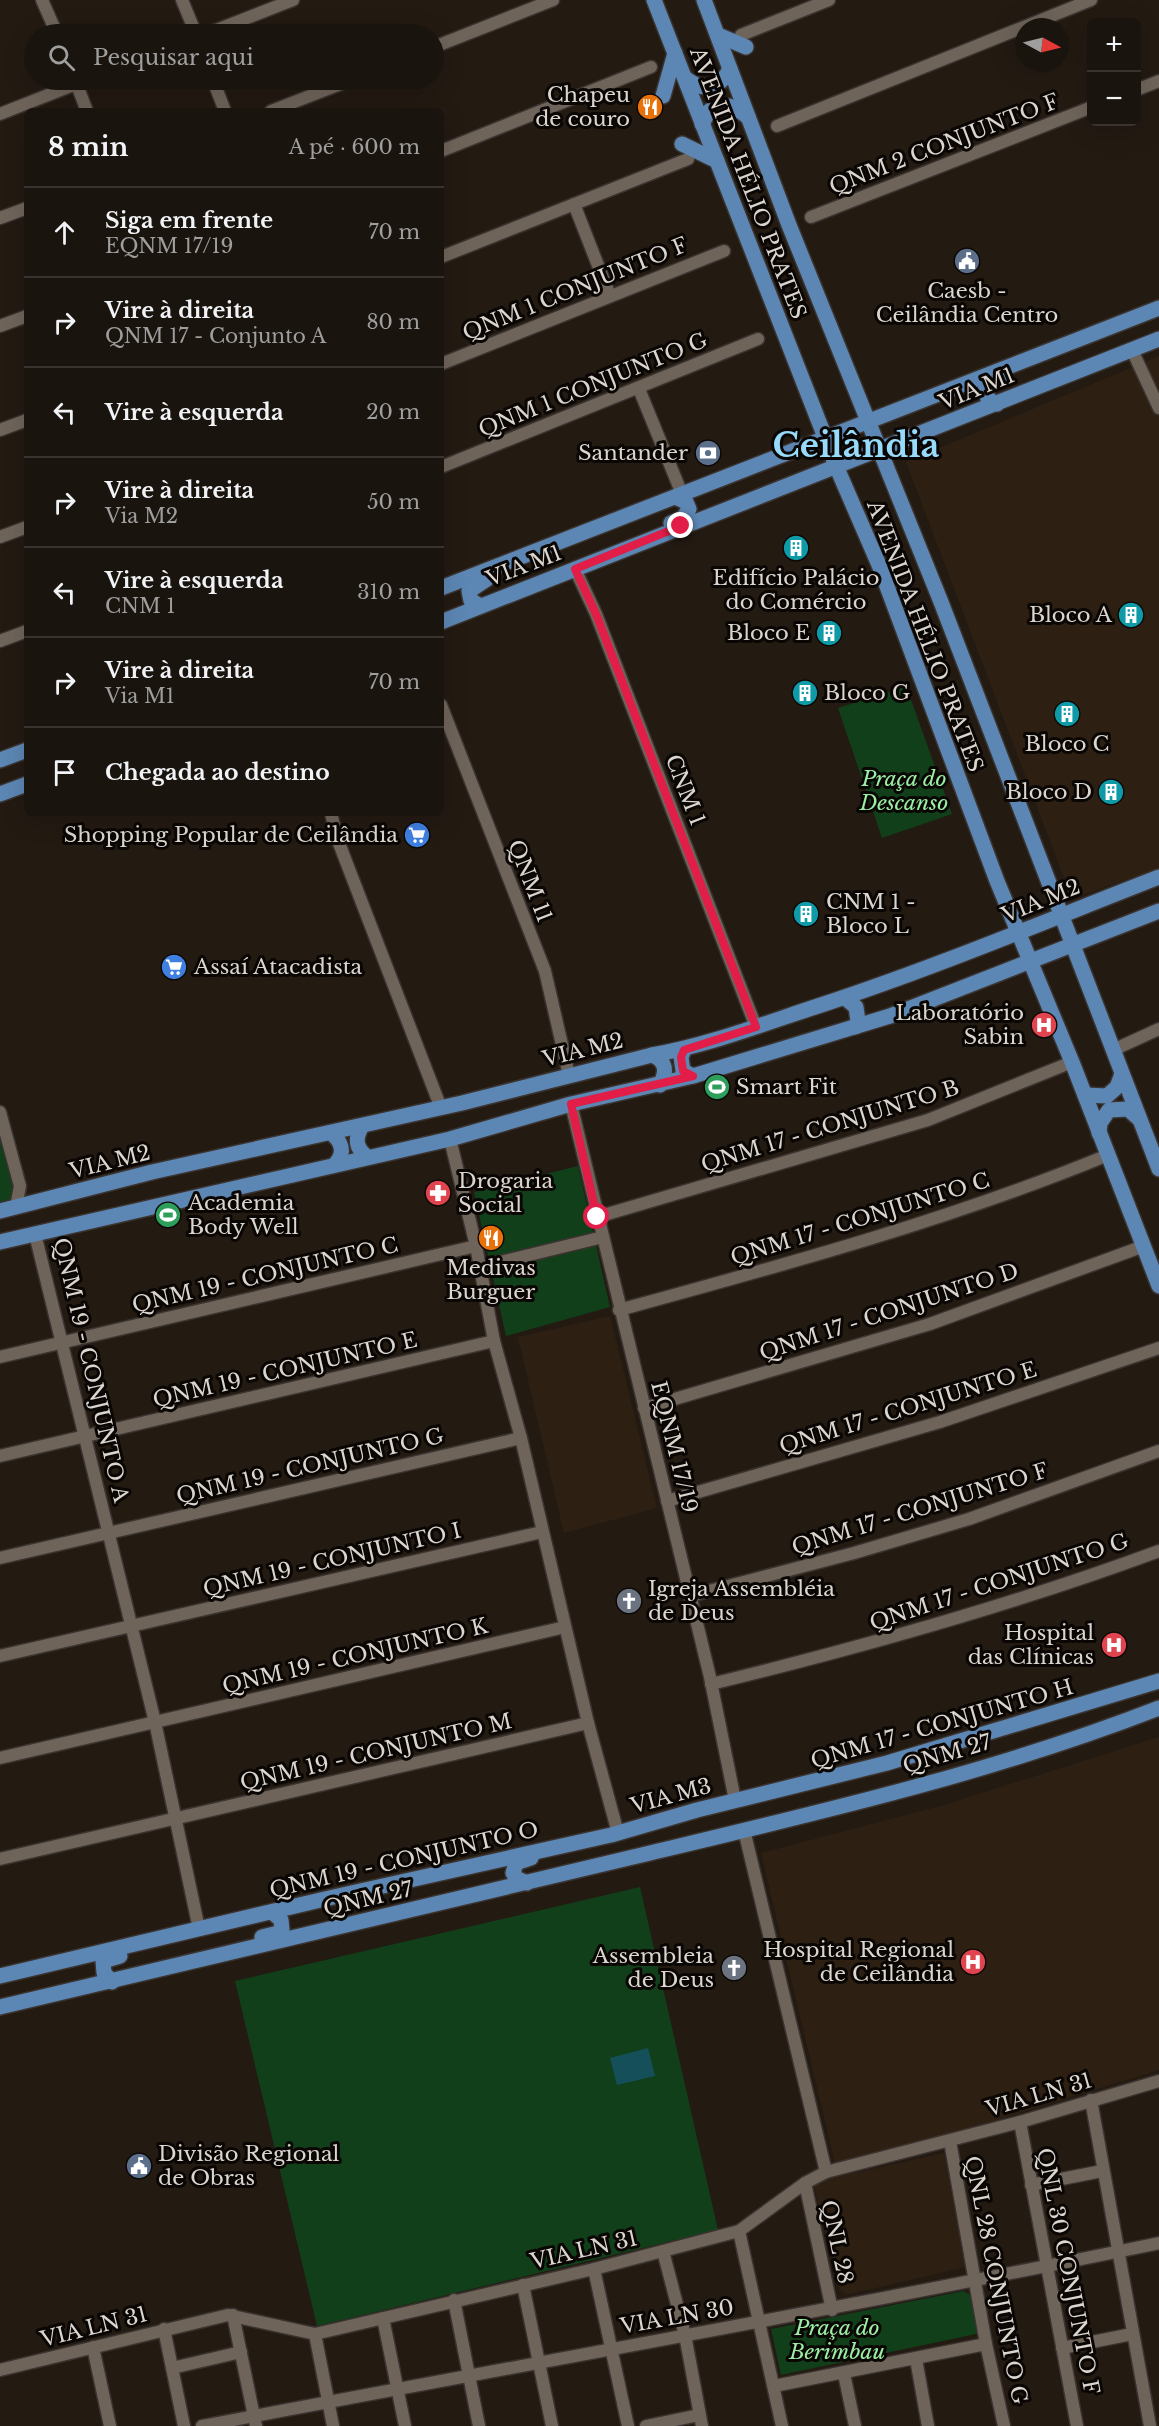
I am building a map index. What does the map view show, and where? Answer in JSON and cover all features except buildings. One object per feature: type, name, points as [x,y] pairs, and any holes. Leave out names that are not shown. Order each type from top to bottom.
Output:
[{"type":"main road","name":"AVENIDA HÉLIO PRATES","points":[[654,0],[825,438],[879,565],[1030,962],[1072,1062],[1159,1286]]},
{"type":"main road","name":"AVENIDA HÉLIO PRATES","points":[[704,0],[878,451],[941,602],[1138,1118],[1153,1137],[1159,1169]]},
{"type":"main road","points":[[718,35],[743,41]]},
{"type":"main road","points":[[663,96],[675,53]]},
{"type":"main road","points":[[686,78],[695,86],[712,87],[725,80],[730,69]]},
{"type":"main road","points":[[702,124],[709,111],[726,105],[735,107],[748,117]]},
{"type":"main road","points":[[685,152],[717,161]]},
{"type":"main road","name":"VIA M1","points":[[444,587],[1159,308]]},
{"type":"main road","points":[[1069,374],[1097,354],[1159,330]]},
{"type":"main road","name":"VIA M1","points":[[444,621],[837,468],[1159,339]]},
{"type":"main road","points":[[998,404],[986,396],[985,389],[989,383],[1024,368],[1048,350]]},
{"type":"main road","points":[[616,553],[642,534],[686,516],[689,509],[686,502],[679,496]]},
{"type":"main road","points":[[481,606],[471,601],[469,594],[471,587],[515,567],[537,552]]},
{"type":"main road","points":[[0,760],[24,751]]},
{"type":"main road","points":[[0,794],[24,785]]},
{"type":"main road","name":"VIA M2","points":[[0,1211],[152,1172],[363,1126],[652,1055],[684,1050],[845,998],[1019,933],[1159,877]]},
{"type":"main road","points":[[450,1139],[571,1104],[693,1076],[855,1027],[1159,911]]},
{"type":"main road","points":[[845,998],[856,1007],[858,1021],[855,1027]]},
{"type":"main road","points":[[684,1050],[681,1057],[683,1071],[693,1076]]},
{"type":"main road","points":[[652,1055],[659,1058],[664,1065],[665,1072],[660,1085]]},
{"type":"main road","points":[[1085,1095],[1107,1096],[1117,1087],[1122,1074]]},
{"type":"main road","points":[[1099,1133],[1100,1123],[1109,1110],[1128,1109],[1138,1118]]},
{"type":"main road","points":[[363,1126],[357,1140],[359,1151],[366,1156]]},
{"type":"main road","points":[[331,1133],[340,1142],[342,1153],[336,1163]]},
{"type":"main road","name":"QNM 19 - CONJUNTO A","points":[[35,1234],[366,1156],[450,1139]]},
{"type":"main road","points":[[0,1242],[35,1234]]},
{"type":"main road","name":"QNM 17 - CONJUNTO H","points":[[735,1800],[887,1763],[1159,1681]]},
{"type":"main road","name":"QNM 27","points":[[0,2007],[744,1830],[942,1778],[1157,1709]]},
{"type":"main road","name":"VIA M3","points":[[615,1834],[735,1800]]},
{"type":"main road","points":[[527,1883],[514,1876],[514,1867],[520,1860],[615,1834]]},
{"type":"main road","name":"QNM 19 - CONJUNTO O","points":[[196,1929],[615,1834]]},
{"type":"main road","points":[[189,1962],[219,1947],[278,1934],[282,1924],[272,1912]]},
{"type":"main road","points":[[0,1976],[196,1929]]},
{"type":"main road","points":[[112,1982],[102,1968],[105,1960],[158,1947],[196,1929]]},
{"type":"street","points":[[42,0],[53,24]]},
{"type":"street","points":[[182,0],[192,24]]},
{"type":"street","points":[[232,24],[293,0]]},
{"type":"street","points":[[444,43],[554,0]]},
{"type":"street","points":[[743,41],[829,0]]},
{"type":"street","points":[[777,126],[1091,0]]},
{"type":"street","points":[[444,150],[651,67]]},
{"type":"street","points":[[1141,88],[1159,81]]},
{"type":"street","points":[[0,114],[57,90]]},
{"type":"street","points":[[79,90],[86,108]]},
{"type":"street","points":[[217,90],[224,108]]},
{"type":"street","points":[[279,108],[325,90]]},
{"type":"street","name":"QNM 2 CONJUNTO F","points":[[811,217],[1087,109]]},
{"type":"street","points":[[444,256],[574,204],[685,152]]},
{"type":"street","points":[[574,204],[610,296]]},
{"type":"street","points":[[0,218],[24,209]]},
{"type":"street","name":"QNM 1 CONJUNTO F","points":[[444,363],[724,251]]},
{"type":"street","points":[[0,326],[24,317]]},
{"type":"street","name":"QNM 1 CONJUNTO G","points":[[444,466],[759,339]]},
{"type":"street","points":[[1132,350],[1159,408]]},
{"type":"street","points":[[639,389],[679,496]]},
{"type":"street","points":[[0,430],[24,421]]},
{"type":"street","points":[[0,537],[24,528]]},
{"type":"street","name":"CNM 1","points":[[575,569],[596,614],[756,1027]]},
{"type":"street","points":[[0,641],[24,632]]},
{"type":"street","name":"QNM 11","points":[[444,713],[545,971],[569,1075]]},
{"type":"street","points":[[331,816],[337,838],[441,1108]]},
{"type":"street","points":[[1113,1050],[1159,1029]]},
{"type":"street","name":"QNM 17 - CONJUNTO B","points":[[597,1217],[928,1120],[1072,1062]]},
{"type":"street","name":"EQNM 17/19","points":[[571,1104],[711,1684],[735,1800]]},
{"type":"street","points":[[0,1112],[20,1186],[16,1207]]},
{"type":"street","points":[[450,1139],[476,1246],[494,1341],[521,1438],[615,1834]]},
{"type":"street","name":"QNM 17 - CONJUNTO C","points":[[620,1310],[836,1251],[961,1210],[1108,1155]]},
{"type":"street","points":[[20,1186],[38,1202]]},
{"type":"street","name":"QNM 19 - CONJUNTO A","points":[[35,1234],[154,1722],[196,1929]]},
{"type":"street","points":[[480,1267],[603,1237]]},
{"type":"street","name":"QNM 19 - CONJUNTO C","points":[[0,1357],[476,1246]]},
{"type":"street","name":"QNM 17 - CONJUNTO D","points":[[644,1408],[930,1323],[1144,1246]]},
{"type":"street","name":"QNM 19 - CONJUNTO E","points":[[0,1456],[494,1341]]},
{"type":"street","name":"QNM 17 - CONJUNTO E","points":[[667,1501],[940,1422],[1159,1348]]},
{"type":"street","name":"QNM 19 - CONJUNTO G","points":[[0,1558],[521,1438]]},
{"type":"street","name":"QNM 17 - CONJUNTO F","points":[[690,1596],[854,1553],[969,1519],[1159,1451]]},
{"type":"street","name":"QNM 19 - CONJUNTO I","points":[[0,1656],[542,1532]]},
{"type":"street","name":"QNM 17 - CONJUNTO G","points":[[711,1684],[851,1650],[986,1610],[1159,1551]]},
{"type":"street","name":"QNM 19 - CONJUNTO K","points":[[0,1758],[565,1627]]},
{"type":"street","name":"QNM 19 - CONJUNTO M","points":[[0,1859],[588,1723]]},
{"type":"street","points":[[744,1830],[826,2172]]},
{"type":"street","name":"VIA LN 31","points":[[0,2370],[164,2329],[233,2315],[315,2334],[594,2269],[739,2231],[805,2183],[826,2172],[1020,2122],[1091,2100],[1159,2084]]},
{"type":"street","points":[[1091,2100],[1116,2252],[1150,2426]]},
{"type":"street","name":"QNL 30 CONJUNTO F","points":[[1020,2122],[1077,2426]]},
{"type":"street","name":"QNL 28 CONJUNTO G","points":[[950,2140],[986,2344],[1004,2426]]},
{"type":"street","points":[[1031,2185],[1102,2171]]},
{"type":"street","name":"QNL 28","points":[[805,2183],[832,2310]]},
{"type":"street","points":[[739,2231],[761,2322],[782,2426]]},
{"type":"street","name":"VIA LN 30","points":[[202,2426],[255,2421],[328,2401],[832,2310],[1159,2243]]},
{"type":"street","points":[[646,2426],[701,2421],[685,2335],[663,2251]]},
{"type":"street","points":[[594,2269],[628,2426]]},
{"type":"street","points":[[523,2285],[552,2426]]},
{"type":"street","points":[[454,2300],[479,2426]]},
{"type":"street","points":[[233,2315],[255,2421]]},
{"type":"street","points":[[383,2318],[405,2426]]},
{"type":"street","points":[[164,2329],[184,2426]]},
{"type":"street","points":[[315,2334],[333,2426]]},
{"type":"street","points":[[1062,2348],[1132,2334]]},
{"type":"street","points":[[774,2386],[844,2374],[986,2344]]},
{"type":"street","points":[[93,2347],[110,2426]]},
{"type":"street","points":[[172,2368],[241,2352]]},
{"type":"street","points":[[916,2359],[928,2426]]},
{"type":"street","points":[[844,2374],[855,2426]]},
{"type":"shaded area","points":[[1159,356],[1159,868],[1072,899],[906,462]]},
{"type":"shaded area","points":[[610,1316],[657,1508],[564,1533],[518,1337]]},
{"type":"shaded area","name":"Hospital Regional de Ceilândia","points":[[1159,1737],[1159,2070],[977,2126],[835,2163],[761,1853],[944,1805]]},
{"type":"shaded area","points":[[944,2153],[965,2267],[846,2295],[839,2288],[813,2182]]},
{"type":"green space","name":"Praça do Descanso","points":[[906,686],[952,814],[882,838],[838,708]]},
{"type":"green space","points":[[0,1134],[18,1195],[17,1202],[0,1208]]},
{"type":"green space","points":[[578,1166],[610,1307],[506,1336],[474,1192]]},
{"type":"green space","points":[[640,1887],[718,2230],[317,2326],[235,1981]]},
{"type":"green space","name":"Praça do Berimbau","points":[[964,2291],[973,2297],[981,2333],[781,2375],[771,2329]]},
{"type":"water","points":[[648,2048],[655,2076],[617,2085],[610,2058]]},
{"type":"place","name":"Chapeu de couro","points":[[650,107]]},
{"type":"place","name":"Caesb - Ceilândia Centro","points":[[967,261]]},
{"type":"place","name":"Santander","points":[[708,453]]},
{"type":"place","name":"Edifício Palácio do Comércio","points":[[796,548]]},
{"type":"place","name":"Bloco A","points":[[1131,615]]},
{"type":"place","name":"Bloco E","points":[[829,633]]},
{"type":"place","name":"Bloco G","points":[[805,693]]},
{"type":"place","name":"Bloco C","points":[[1067,714]]},
{"type":"place","name":"Bloco D","points":[[1111,792]]},
{"type":"place","name":"Shopping Popular de Ceilândia","points":[[417,835]]},
{"type":"place","name":"CNM 1 - Bloco L","points":[[806,914]]},
{"type":"place","name":"Assaí Atacadista","points":[[174,967]]},
{"type":"place","name":"Laboratório Sabin","points":[[1044,1025]]},
{"type":"place","name":"Smart Fit","points":[[717,1087]]},
{"type":"place","name":"Drogaria Social","points":[[438,1193]]},
{"type":"place","name":"Academia Body Well","points":[[168,1215]]},
{"type":"place","name":"Medivas Burguer","points":[[491,1238]]},
{"type":"place","name":"Igreja Assembléia de Deus","points":[[629,1601]]},
{"type":"place","name":"Hospital das Clínicas","points":[[1114,1645]]},
{"type":"place","name":"Hospital Regional de Ceilândia","points":[[973,1962]]},
{"type":"place","name":"Assembleia de Deus","points":[[734,1968]]},
{"type":"place","name":"Divisão Regional de Obras","points":[[139,2166]]},
{"type":"district","name":"Ceilândia","points":[[856,445]]},
{"type":"route","points":[[597,1217],[571,1104],[693,1076],[683,1071],[681,1057],[684,1050],[756,1027],[596,614],[575,569],[681,526]]}]
